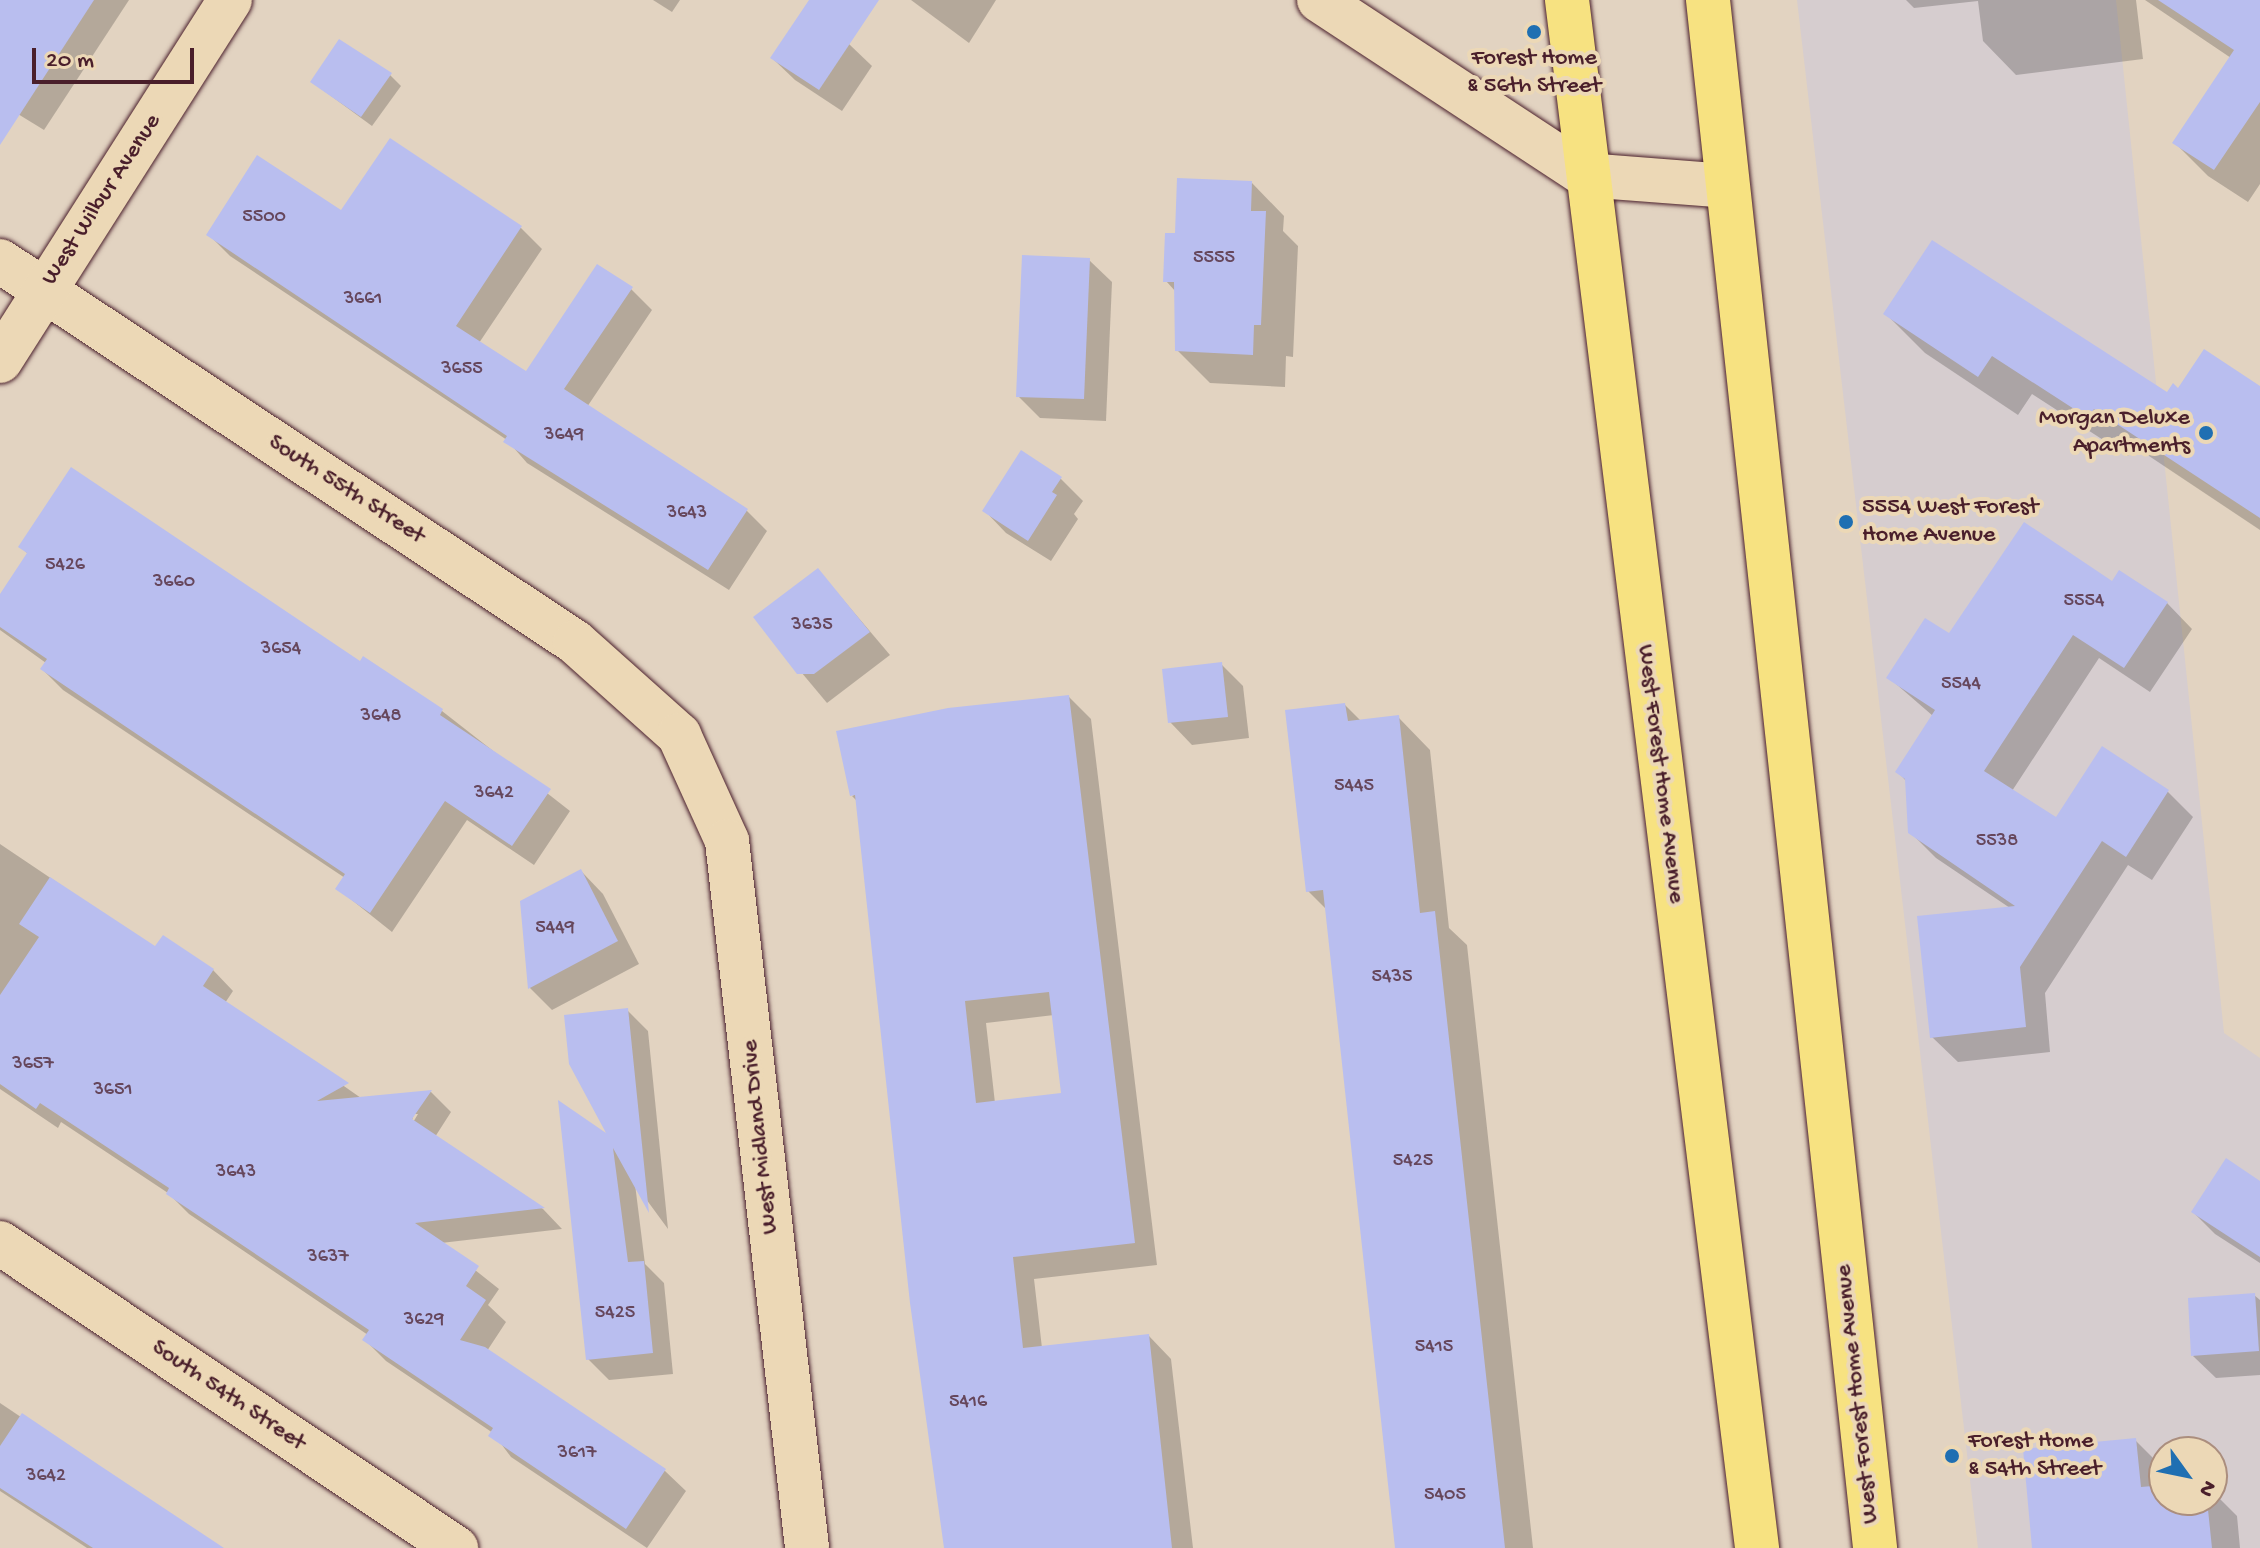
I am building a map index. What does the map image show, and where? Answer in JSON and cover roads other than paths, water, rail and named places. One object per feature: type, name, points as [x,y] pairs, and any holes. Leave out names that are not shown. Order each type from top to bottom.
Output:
[{"type":"main road","name":"West Forest Home Avenue","points":[[1567,0],[1585,175],[1757,1548]]},
{"type":"main road","name":"West Forest Home Avenue","points":[[1708,0],[1875,1548]]},
{"type":"street","name":"West Wilbur Avenue","points":[[0,361],[230,0]]},
{"type":"street","points":[[1319,0],[1585,175],[1727,186]]},
{"type":"street","name":"South 55th Street","points":[[0,261],[575,642],[679,735]]},
{"type":"street","name":"West Midland Drive","points":[[679,735],[727,841],[807,1548]]},
{"type":"street","name":"South 54th Street","points":[[0,1243],[456,1548]]},
{"type":"place","name":"Forest Home & 56th Street","points":[[1534,32]]},
{"type":"place","name":"Morgan Deluxe Apartments","points":[[2206,433]]},
{"type":"place","name":"5554 West Forest Home Avenue","points":[[1846,522]]},
{"type":"place","name":"Forest Home & 54th Street","points":[[1952,1456]]}]
